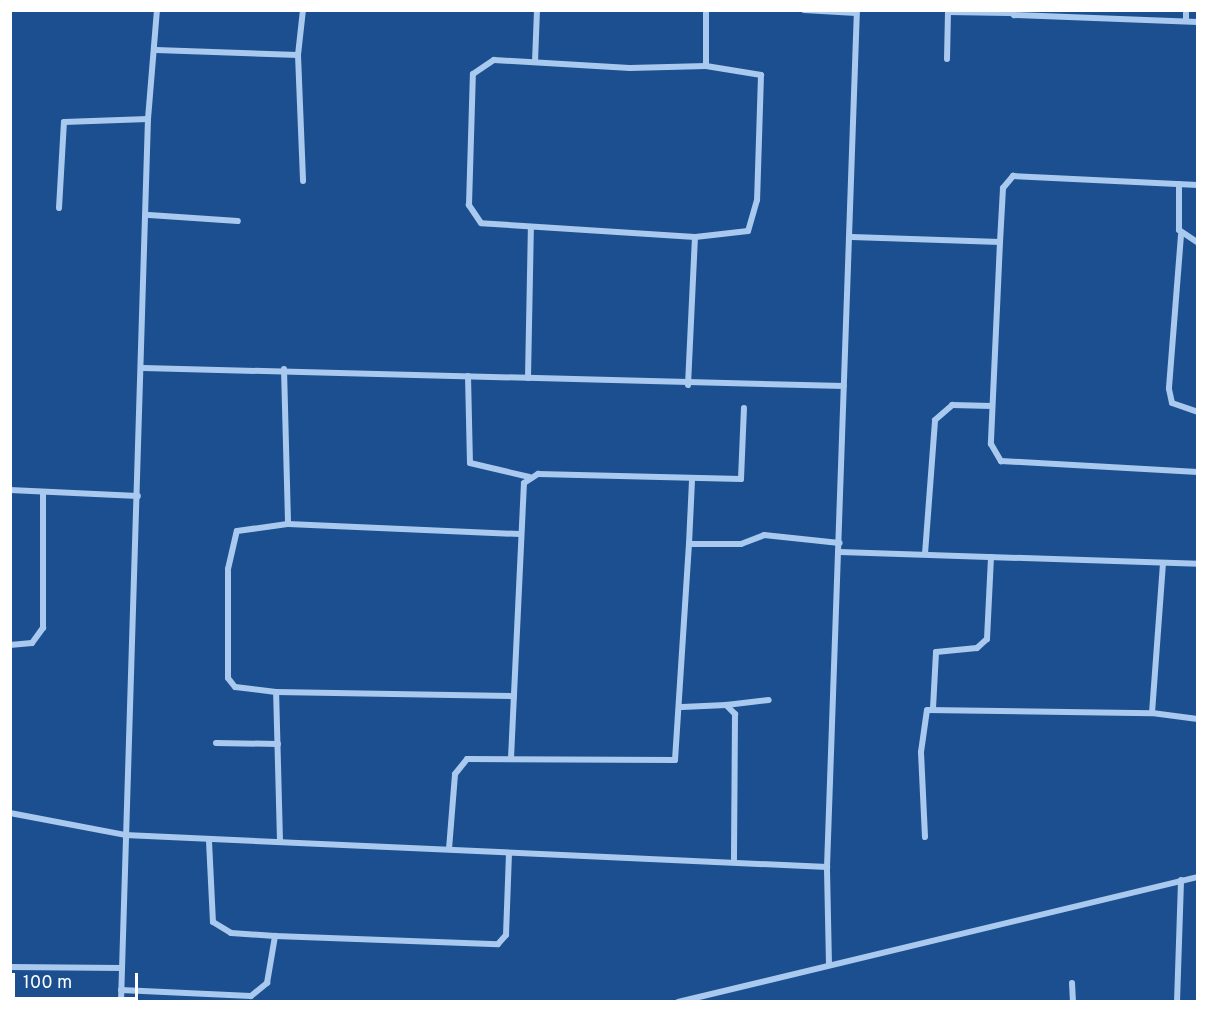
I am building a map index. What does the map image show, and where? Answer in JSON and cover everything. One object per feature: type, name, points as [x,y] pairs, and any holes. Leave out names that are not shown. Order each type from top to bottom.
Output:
[{"type":"street","points":[[121,1002],[125,835],[149,215],[148,119],[156,50],[157,10]]},
{"type":"street","points":[[303,10],[298,56],[303,181]]},
{"type":"street","points":[[535,62],[537,10]]},
{"type":"street","points":[[706,10],[706,66]]},
{"type":"street","points":[[804,10],[856,12],[852,237],[844,386],[840,552],[827,867],[829,965]]},
{"type":"street","points":[[1099,10],[1099,18]]},
{"type":"street","points":[[1186,10],[1186,21]]},
{"type":"street","points":[[947,58],[948,12],[1008,12],[1197,22]]},
{"type":"street","points":[[156,50],[298,56]]},
{"type":"street","points":[[494,60],[535,62],[706,66],[756,72],[764,80],[757,200],[748,231],[694,237],[531,228],[481,223],[472,216],[469,193],[476,67],[494,60]]},
{"type":"street","points":[[59,208],[64,122],[148,119]]},
{"type":"street","points":[[1197,185],[1013,176],[1003,188],[992,406],[994,454],[1012,466],[1197,472]]},
{"type":"street","points":[[1179,184],[1181,236],[1169,389],[1172,403],[1197,412]]},
{"type":"street","points":[[149,215],[238,220]]},
{"type":"street","points":[[528,378],[531,228]]},
{"type":"street","points":[[1181,236],[1197,243]]},
{"type":"street","points":[[688,385],[694,237]]},
{"type":"street","points":[[852,237],[1000,242]]},
{"type":"street","points":[[143,368],[284,369],[688,385],[844,386]]},
{"type":"street","points":[[284,369],[288,524]]},
{"type":"street","points":[[468,376],[470,464],[529,477],[741,479],[744,408]]},
{"type":"street","points":[[925,554],[935,420],[952,405],[992,406]]},
{"type":"street","points":[[511,758],[519,534],[529,477]]},
{"type":"street","points":[[449,849],[459,765],[467,759],[511,758],[669,763],[678,755],[692,480]]},
{"type":"street","points":[[10,490],[138,496]]},
{"type":"street","points":[[10,645],[32,643],[43,628],[43,492]]},
{"type":"street","points":[[514,696],[276,692],[236,687],[228,678],[228,569],[237,531],[288,524],[519,534]]},
{"type":"street","points":[[689,544],[741,544],[764,535],[840,543]]},
{"type":"street","points":[[840,552],[1197,564]]},
{"type":"street","points":[[925,837],[921,752],[925,717],[933,708],[936,652],[977,648],[987,639],[991,557]]},
{"type":"street","points":[[1152,713],[1163,564]]},
{"type":"street","points":[[276,692],[280,841]]},
{"type":"street","points":[[682,707],[769,700]]},
{"type":"street","points":[[726,705],[735,714],[734,859]]},
{"type":"street","points":[[933,708],[1152,713],[1197,719]]},
{"type":"street","points":[[216,742],[278,744]]},
{"type":"street","points":[[10,813],[125,835],[209,841],[280,841],[510,853],[734,859],[827,867]]},
{"type":"street","points":[[209,841],[213,922],[231,933],[275,936],[498,944],[506,936],[510,853]]},
{"type":"street","points":[[678,1002],[1197,877]]},
{"type":"street","points":[[1177,1002],[1181,880]]},
{"type":"street","points":[[121,990],[251,996],[267,983],[275,936]]},
{"type":"street","points":[[10,967],[122,968]]},
{"type":"street","points":[[1072,983],[1073,1002]]}]
